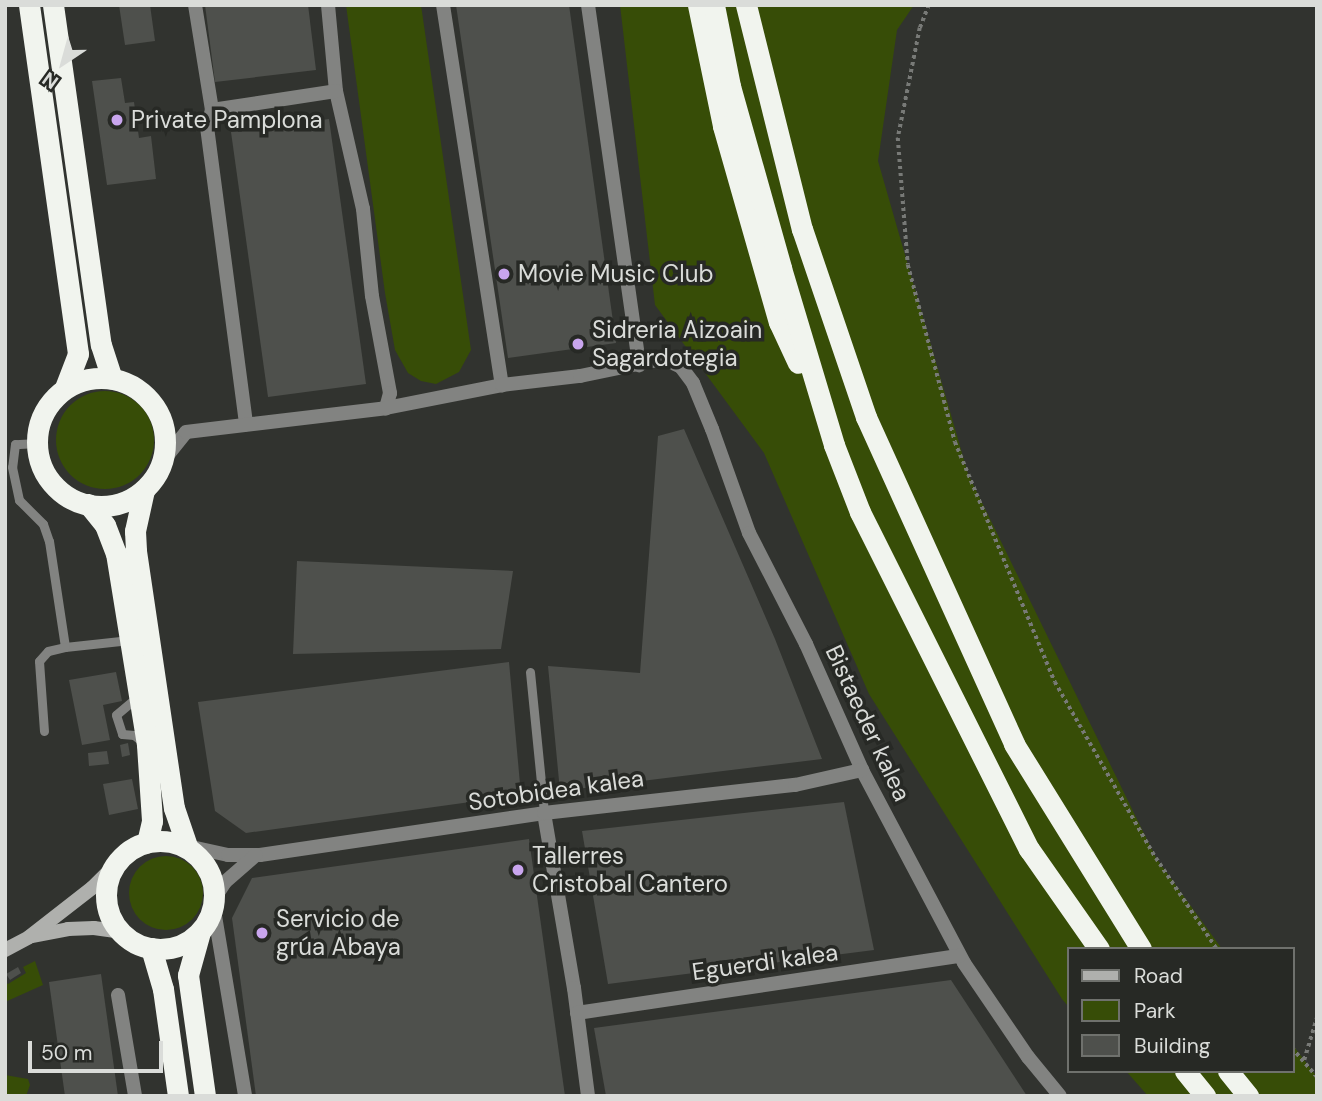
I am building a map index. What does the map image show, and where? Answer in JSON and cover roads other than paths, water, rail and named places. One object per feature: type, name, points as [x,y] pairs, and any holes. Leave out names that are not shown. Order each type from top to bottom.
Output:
[{"type":"highway","points":[[29,5],[78,354],[65,388],[48,406],[38,429],[37,443],[42,464],[52,483],[75,500],[89,504],[118,504],[144,490]]},
{"type":"highway","points":[[53,5],[101,345],[112,378]]},
{"type":"highway","points":[[698,5],[723,126],[779,322],[834,445],[860,512],[1029,849],[1098,947]]},
{"type":"highway","points":[[714,5],[730,86],[834,445]]},
{"type":"highway","points":[[746,5],[802,229],[866,417],[1014,744],[1140,947]]},
{"type":"highway","points":[[65,388],[88,379],[112,378],[138,388],[157,409],[165,435],[162,462],[144,490],[135,531],[136,551],[174,808],[187,846],[206,865],[212,879],[213,901],[200,932],[188,975],[205,1096]]},
{"type":"highway","points":[[89,504],[113,539],[147,745],[152,821],[147,842]]},
{"type":"highway","points":[[187,846],[163,841],[147,842],[127,852],[114,866],[106,891],[109,913],[121,932],[135,942],[151,948],[178,946],[200,932]]},
{"type":"highway","points":[[151,948],[163,989],[178,1096]]},
{"type":"highway","points":[[1187,1073],[1205,1096]]},
{"type":"highway","points":[[1230,1073],[1248,1096]]},
{"type":"street","points":[[195,5],[212,110],[207,127],[246,424]]},
{"type":"street","points":[[328,5],[336,91],[363,209],[372,296],[390,393],[386,408]]},
{"type":"street","points":[[443,5],[502,385]]},
{"type":"street","points":[[162,462],[186,432],[386,408],[502,385],[580,376],[639,365],[588,5]]},
{"type":"street","points":[[212,110],[336,91]]},
{"type":"street","name":"Bistaeder kalea","points":[[639,365],[664,359],[681,367],[693,383],[748,533],[806,644],[862,769],[960,956],[1028,1057],[1060,1096]]},
{"type":"street","name":"Sotobidea kalea","points":[[187,846],[228,855],[256,855],[544,813],[796,785],[862,769]]},
{"type":"street","points":[[544,813],[577,1013],[587,1096]]},
{"type":"street","points":[[244,1096],[213,901],[225,882],[256,855]]},
{"type":"street","points":[[5,950],[29,937],[92,888],[114,866]]},
{"type":"street","points":[[29,937],[68,929],[121,932]]},
{"type":"street","name":"Eguerdi kalea","points":[[577,1013],[960,956]]},
{"type":"street","points":[[118,995],[135,1096]]},
{"type":"lane","points":[[37,443],[15,444],[12,467],[19,500],[43,524],[49,541],[65,647]]},
{"type":"lane","points":[[44,731],[39,661],[48,651],[130,640]]},
{"type":"lane","points":[[530,672],[544,813]]},
{"type":"place","name":"Private Pamplona","points":[[117,120]]},
{"type":"place","name":"Movie Music Club","points":[[504,274]]},
{"type":"place","name":"Sidreria Aizoain Sagardotegia","points":[[578,344]]},
{"type":"place","name":"Tallerres Cristobal Cantero","points":[[518,870]]},
{"type":"place","name":"Servicio de grúa Abaya","points":[[262,933]]}]
